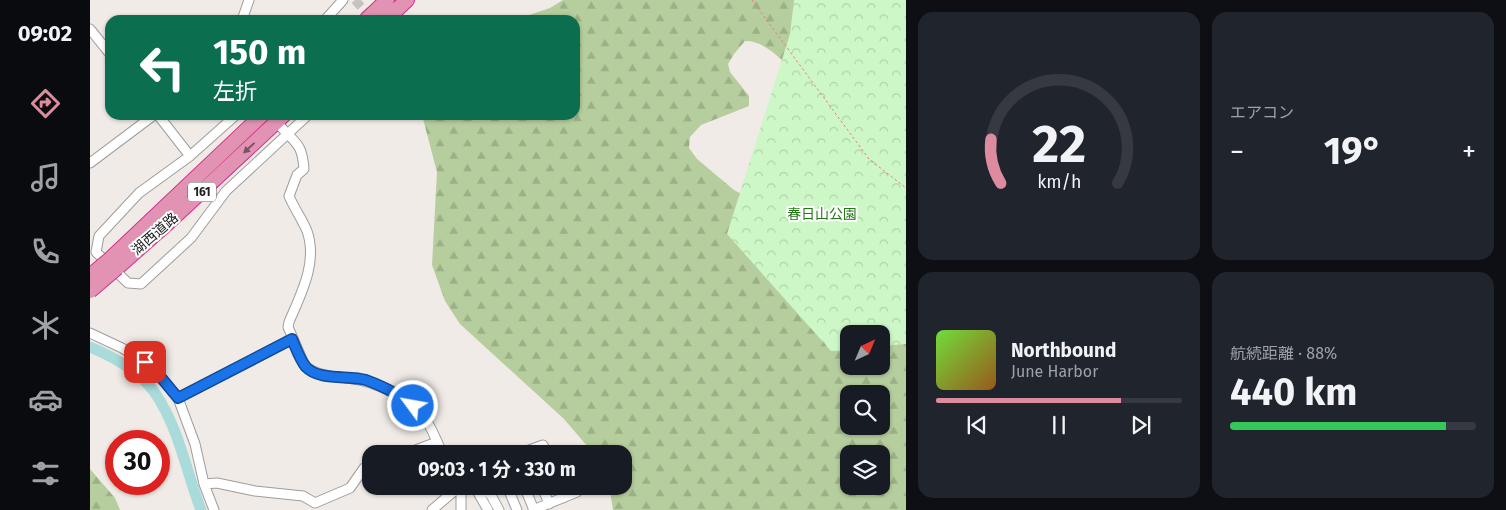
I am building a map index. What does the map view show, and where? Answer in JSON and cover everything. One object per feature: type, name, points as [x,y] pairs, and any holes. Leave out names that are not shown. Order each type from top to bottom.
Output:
[{"type":"highway","points":[[371,15],[387,0]]},
{"type":"highway","points":[[391,15],[407,0]]},
{"type":"highway","name":"湖西道路","points":[[90,291],[113,263],[257,120]]},
{"type":"highway","name":"湖西道路","points":[[90,276],[113,263],[191,202],[282,120]]},
{"type":"street","points":[[244,15],[249,0]]},
{"type":"street","points":[[330,15],[343,0]]},
{"type":"street","points":[[90,29],[105,48]]},
{"type":"street","points":[[90,163],[149,120]]},
{"type":"street","points":[[160,120],[190,156]]},
{"type":"street","points":[[230,120],[190,156],[139,192],[99,236],[93,253],[128,283],[140,284],[191,238],[226,190],[302,120]]},
{"type":"street","points":[[282,120],[287,134],[302,152],[304,169],[297,175],[290,196],[308,234],[311,250],[303,288],[288,322],[288,327],[305,366],[311,371],[321,374],[365,380],[405,400],[421,413],[438,445]]},
{"type":"street","points":[[90,333],[122,348],[145,362],[159,375],[178,398],[195,444],[204,484],[214,510]]},
{"type":"street","points":[[178,398],[292,339]]},
{"type":"street","points":[[429,445],[437,442]]},
{"type":"street","points":[[204,484],[217,483],[255,491],[303,496],[315,503],[350,488],[362,471]]},
{"type":"street","points":[[432,510],[450,495]]},
{"type":"street","points":[[460,495],[461,510]]},
{"type":"street","points":[[479,495],[488,510]]},
{"type":"street","points":[[490,495],[499,510]]},
{"type":"street","points":[[511,495],[516,510]]},
{"type":"street","points":[[527,495],[533,510],[570,495]]},
{"type":"street","points":[[546,495],[549,504]]},
{"type":"path","points":[[752,0],[868,159],[906,188]]},
{"type":"green space","points":[[563,0],[906,0],[795,73],[766,47],[745,41],[728,64],[730,72],[749,96],[749,106],[701,125],[690,137],[689,148],[697,159],[734,190],[791,221],[906,304],[906,510],[613,510],[610,495],[632,495],[632,445],[586,445],[564,419],[460,324],[445,301],[432,265],[437,172],[423,120],[580,120],[580,15],[529,15],[550,8]]},
{"type":"green space","name":"春日山公園","points":[[794,0],[906,0],[906,344],[890,345],[890,325],[840,325],[840,350],[831,351],[727,234],[790,34]]},
{"type":"green space","points":[[90,469],[105,486],[105,495],[112,495],[120,510],[90,510]]},
{"type":"waterway","points":[[90,347],[108,355],[134,371],[155,393],[176,435],[201,510]]},
{"type":"tunnel","points":[[355,0],[368,15]]},
{"type":"route","points":[[145,362],[159,375],[178,398],[292,339],[305,366],[311,371],[365,380],[413,406]]}]
